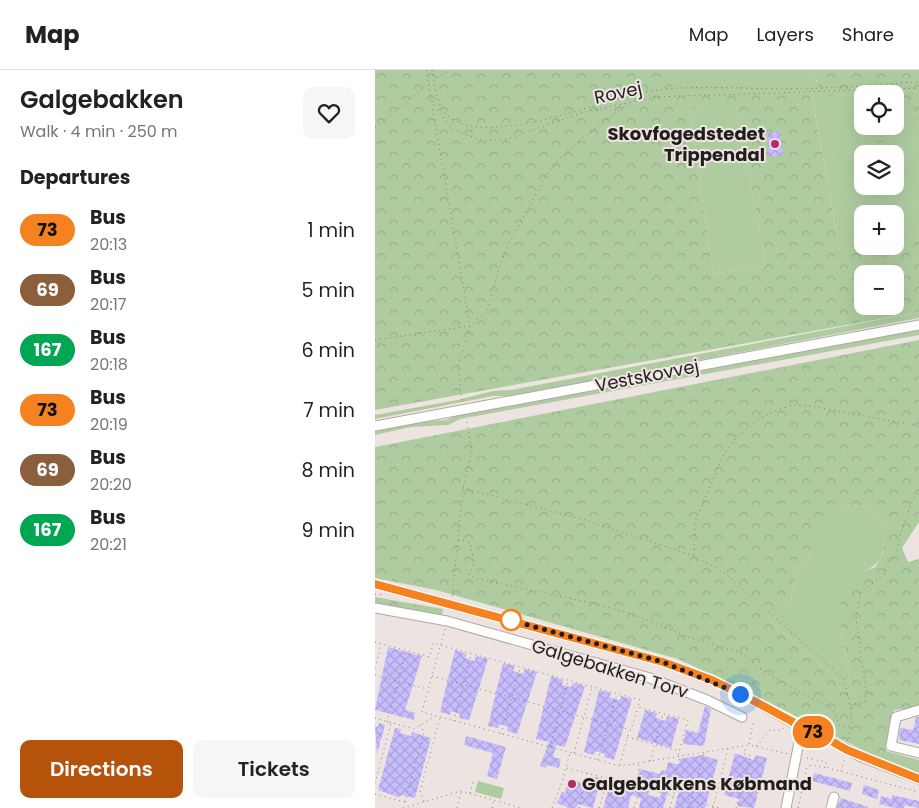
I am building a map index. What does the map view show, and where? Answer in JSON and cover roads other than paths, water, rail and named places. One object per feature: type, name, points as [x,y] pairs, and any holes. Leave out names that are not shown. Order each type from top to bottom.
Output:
[{"type":"street","name":"Vestskovvej","points":[[375,426],[919,325]]},
{"type":"street","points":[[375,584],[663,662],[712,680],[789,720],[796,724],[801,732],[786,808]]},
{"type":"street","points":[[447,621],[451,604]]},
{"type":"street","name":"Galgebakken Torv","points":[[375,608],[447,621],[650,678],[707,700],[743,717]]},
{"type":"street","points":[[919,710],[897,717],[891,746],[919,753]]},
{"type":"street","points":[[801,732],[819,734],[847,750],[919,779]]},
{"type":"street","points":[[831,808],[834,797]]},
{"type":"place","name":"Skovfogedstedet Trippendal","points":[[775,144]]},
{"type":"place","name":"Galgebakkens Købmand","points":[[572,784]]}]
